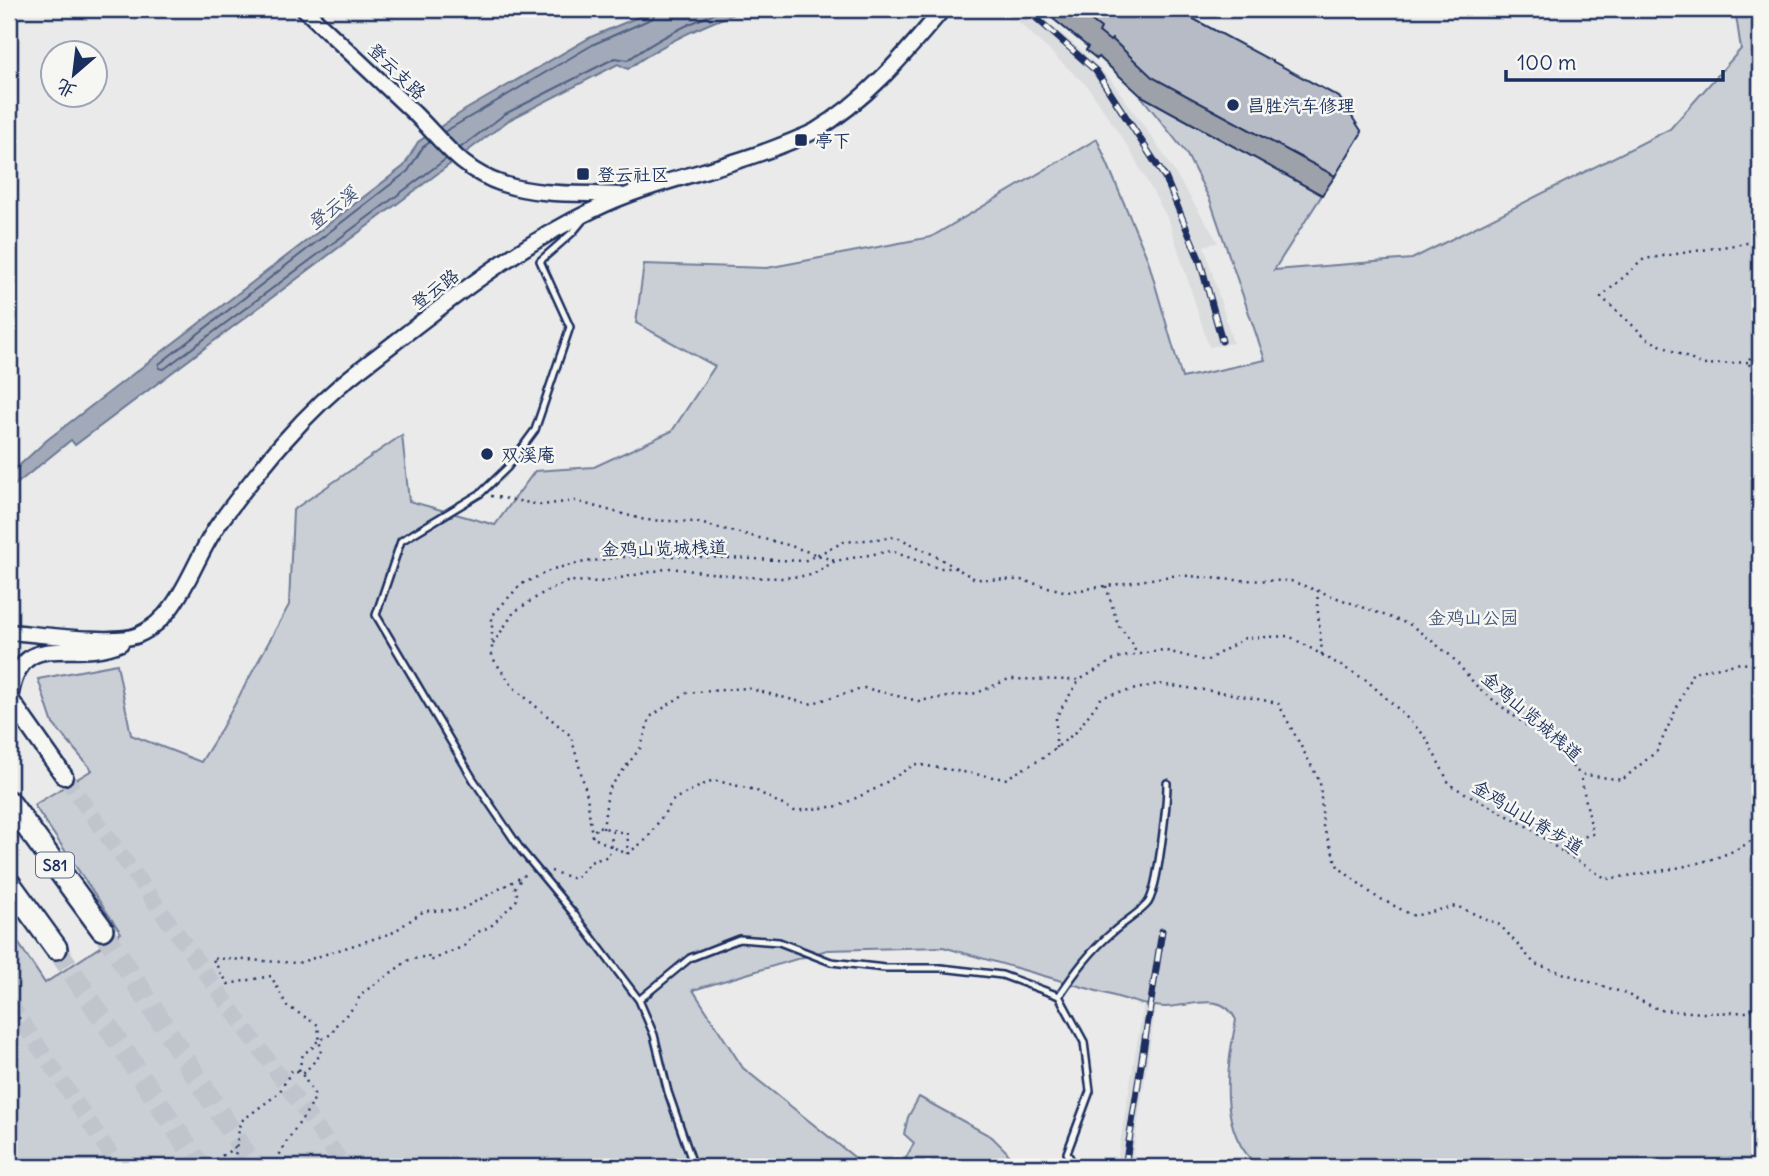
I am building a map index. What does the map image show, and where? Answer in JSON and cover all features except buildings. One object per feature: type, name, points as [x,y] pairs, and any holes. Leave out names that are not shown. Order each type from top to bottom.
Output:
[{"type":"highway","name":"S81","points":[[9,802],[102,929]]},
{"type":"highway","name":"S81","points":[[9,883],[56,948]]},
{"type":"main road","points":[[9,699],[64,776]]},
{"type":"street","name":"登云支路","points":[[304,9],[433,131],[456,159],[489,179],[523,189],[625,195]]},
{"type":"street","name":"登云路","points":[[114,646],[153,626],[168,611],[220,522],[278,449],[321,401],[432,315],[522,249],[591,211],[625,195],[755,156],[815,130],[862,97],[888,74],[943,9]]},
{"type":"street","points":[[9,632],[110,639],[135,637]]},
{"type":"street","points":[[9,638],[80,646],[114,646]]},
{"type":"street","points":[[9,699],[15,673],[28,657],[48,652],[95,651],[114,646]]},
{"type":"lane","points":[[591,211],[573,232],[540,261],[570,327],[535,430],[507,468],[481,493],[401,541],[376,615],[473,779],[521,849],[639,1000],[654,1035],[668,1092],[694,1167]]},
{"type":"lane","points":[[1059,996],[1079,966],[1111,933],[1149,902],[1159,855],[1167,783]]},
{"type":"lane","points":[[639,1000],[690,958],[739,939],[779,942],[831,962],[885,968],[940,968],[1002,975],[1059,996],[1084,1042],[1090,1091],[1067,1153],[1075,1167]]},
{"type":"path","points":[[1746,9],[1760,22]]},
{"type":"path","points":[[1748,362],[1703,365],[1649,340],[1601,298],[1644,259],[1760,241]]},
{"type":"path","points":[[1748,362],[1760,339]]},
{"type":"path","points":[[1748,362],[1760,383]]},
{"type":"path","points":[[481,493],[503,500],[541,505],[575,501],[645,520],[695,522],[788,545],[835,561]]},
{"type":"path","name":"金鸡山览城栈道","points":[[592,837],[587,795],[571,736],[513,687],[492,657],[492,616],[520,585],[553,569],[585,562],[624,557],[676,556],[804,561],[844,542],[897,537],[975,579],[1021,580],[1067,592],[1178,575],[1233,580],[1292,581],[1411,625],[1451,656],[1480,690],[1543,738],[1580,774],[1622,780],[1657,751],[1693,672],[1741,663],[1760,666]]},
{"type":"path","points":[[493,644],[514,612],[543,593],[569,581],[600,582],[670,568],[743,577],[783,578],[812,575],[835,561],[891,551],[938,568],[957,568]]},
{"type":"path","points":[[1106,586],[1118,625],[1131,641],[1137,654]]},
{"type":"path","points":[[1318,590],[1316,612],[1321,631],[1322,655]]},
{"type":"path","name":"金鸡山山脊步道","points":[[1079,680],[1117,658],[1163,650],[1206,661],[1245,638],[1289,636],[1366,680],[1425,736],[1450,785],[1525,825],[1607,879],[1698,863],[1749,844],[1760,834]]},
{"type":"path","points":[[603,829],[607,790],[641,747],[650,717],[686,693],[747,688],[809,704],[865,688],[918,701],[977,693],[1009,679],[1079,680]]},
{"type":"path","points":[[1056,748],[1056,717],[1079,680]]},
{"type":"path","points":[[627,854],[647,839],[674,799],[712,780],[755,790],[794,811],[839,806],[877,788],[915,764],[1005,779],[1043,758],[1076,732],[1102,697],[1158,684],[1278,703],[1320,782],[1322,826],[1338,867],[1375,896],[1414,916],[1456,906],[1500,925],[1535,964],[1624,993],[1660,1010],[1749,1012],[1760,1001]]},
{"type":"path","points":[[1564,853],[1573,840],[1593,834],[1580,774]]},
{"type":"path","points":[[597,827],[628,834],[627,854],[592,837],[597,827]]},
{"type":"path","points":[[230,1167],[235,1157],[240,1122],[279,1093],[292,1070],[304,1073],[321,1054],[320,1041],[318,1025],[287,1006],[271,976],[228,984],[212,958],[298,963],[392,933],[424,911],[460,910],[528,873],[543,877],[551,871],[575,879],[590,862],[609,856],[613,830]]},
{"type":"path","points":[[273,1167],[313,1103],[314,1094],[300,1072],[303,1054],[329,1037],[334,1027],[355,1006],[361,994],[387,975],[414,958],[428,956],[429,961],[464,946],[477,933],[488,929],[516,901],[518,897],[515,888],[523,876]]},
{"type":"path","points":[[9,1007],[20,1019],[9,1023]]},
{"type":"path","points":[[204,1167],[236,1147]]},
{"type":"shaded area","points":[[1005,9],[1032,9],[1081,50],[1111,80],[1160,149],[1218,242],[1204,246],[1233,343],[1209,347],[1169,221],[1128,147],[1088,87]]},
{"type":"shaded area","points":[[1168,930],[1131,1167],[1116,1167],[1156,932]]},
{"type":"green space","name":"金鸡山公园","points":[[1735,9],[1760,9],[1760,1167],[1259,1167],[1245,1152],[1230,1118],[1228,1079],[1236,1020],[1223,1005],[1205,1002],[1165,1007],[1142,1004],[943,947],[827,950],[693,990],[743,1068],[854,1157],[860,1167],[9,1167],[9,929],[45,983],[121,933],[34,805],[92,770],[53,724],[38,679],[117,664],[131,735],[201,762],[289,605],[293,510],[402,435],[409,501],[495,525],[535,471],[594,467],[672,431],[715,366],[636,323],[644,264],[767,268],[931,237],[1097,139],[1148,260],[1182,378],[1265,360],[1210,200],[1186,153],[1140,95],[1322,195],[1274,270],[1412,259],[1670,129],[1741,49]]},
{"type":"green space","points":[[919,1097],[992,1137],[1007,1152],[1015,1167],[901,1167],[914,1143],[904,1134],[908,1117]]},
{"type":"water","points":[[657,9],[746,9],[685,35],[628,69],[618,64],[509,120],[75,445],[71,440],[9,490],[9,475],[47,440],[404,166],[418,142],[465,110],[591,37]]},
{"type":"tunnel","points":[[64,776],[345,1167]]},
{"type":"tunnel","points":[[102,929],[254,1167]]},
{"type":"tunnel","points":[[56,948],[201,1167]]},
{"type":"tunnel","points":[[9,1002],[119,1167]]},
{"type":"railway","points":[[1026,9],[1096,71],[1166,179],[1200,261],[1222,341]]},
{"type":"railway","points":[[1125,1167],[1162,931]]},
{"type":"place","name":"昌胜汽车修理","points":[[1233,105]]},
{"type":"place","name":"亭下","points":[[801,140]]},
{"type":"place","name":"登云社区","points":[[583,174]]},
{"type":"place","name":"双溪庵","points":[[487,454]]},
{"type":"water label","name":"登云溪","points":[[332,208]]}]
